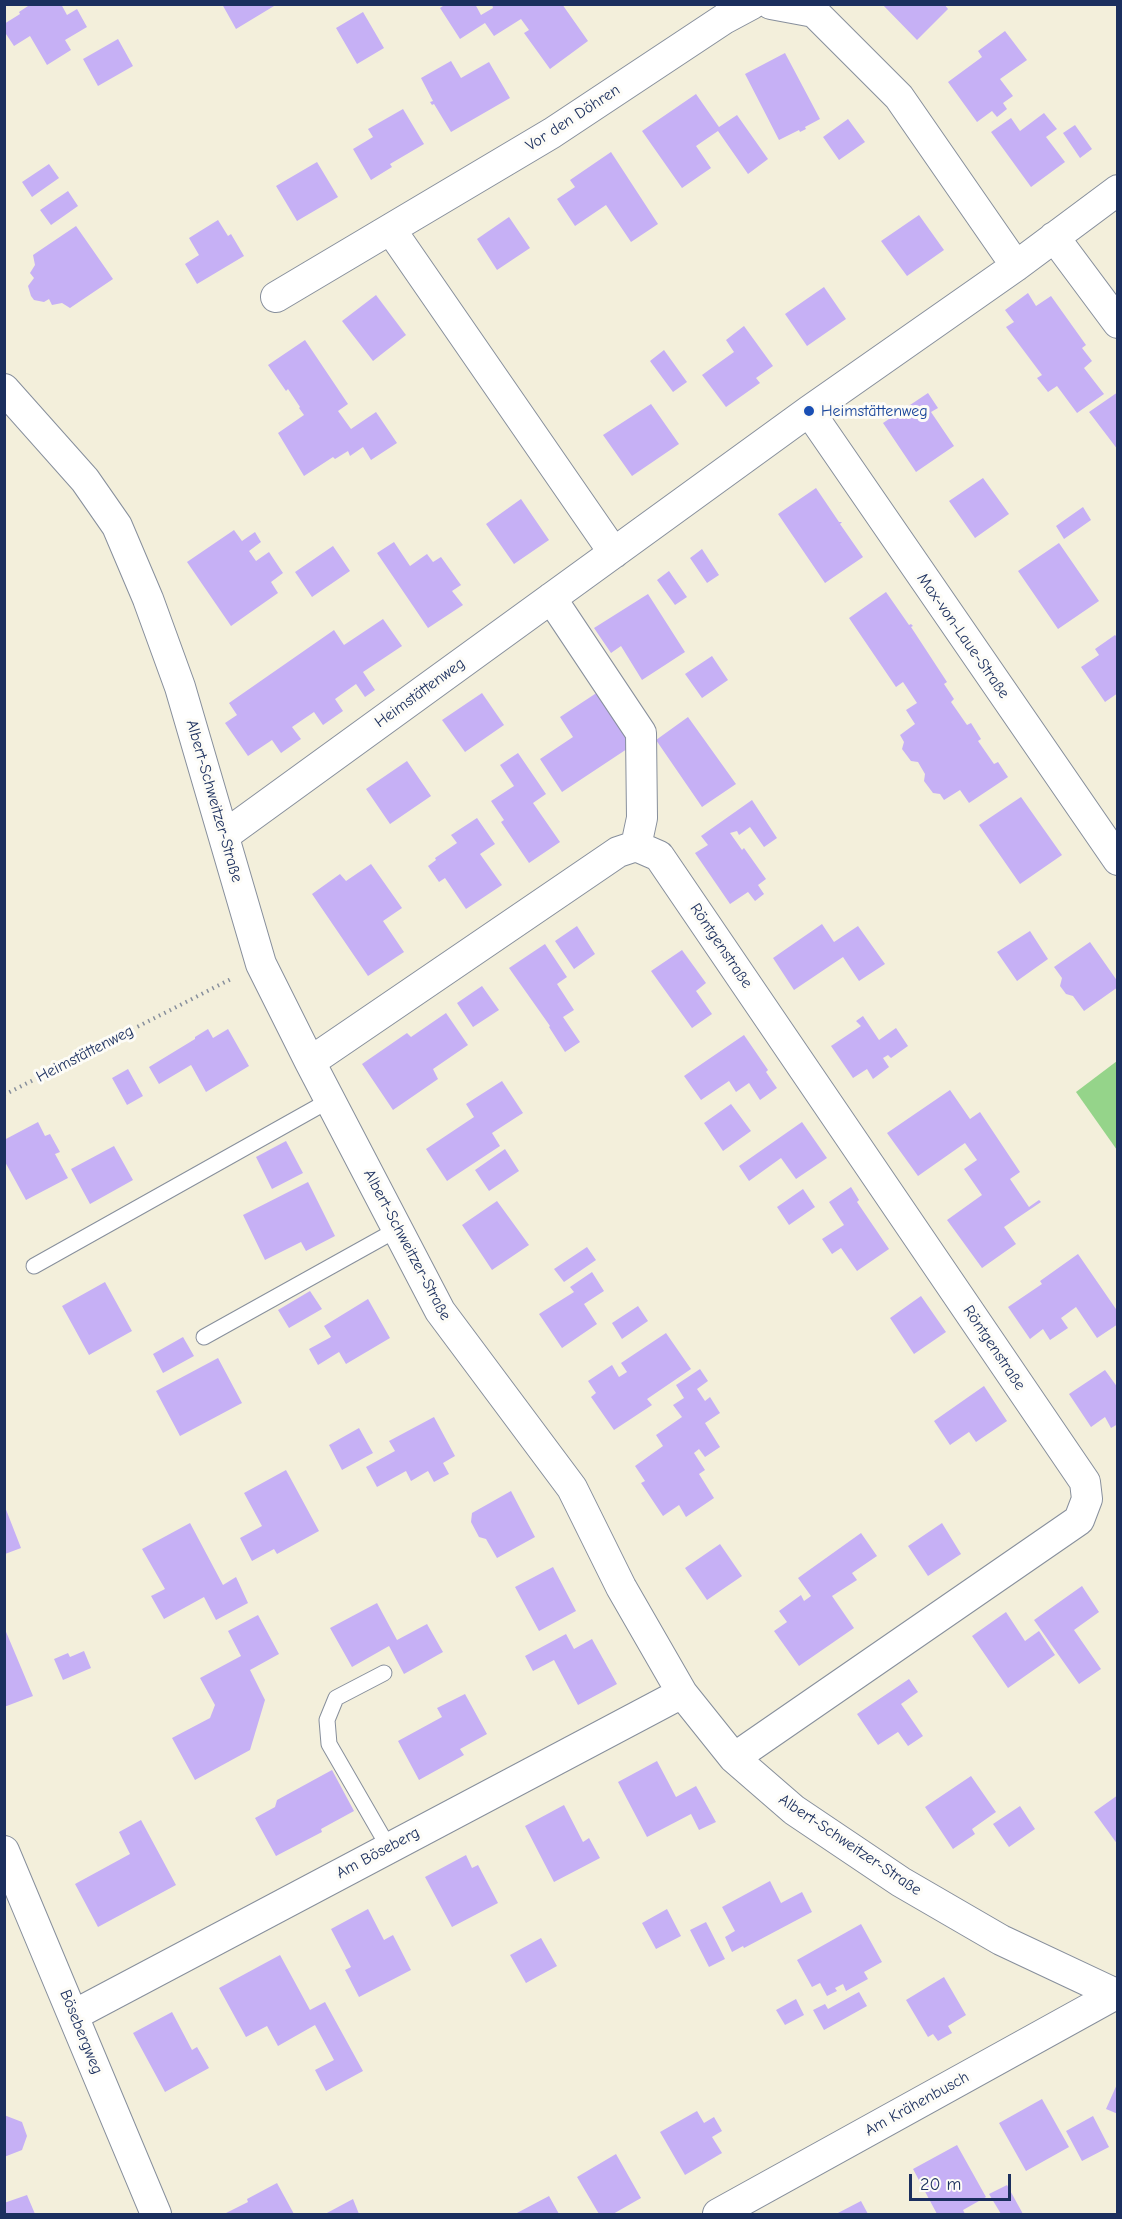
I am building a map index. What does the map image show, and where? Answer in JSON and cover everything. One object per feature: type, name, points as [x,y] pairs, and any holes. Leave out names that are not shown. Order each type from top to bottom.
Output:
[{"type":"street","name":"Vor den Döhren","points":[[276,297],[552,133],[724,19],[752,4]]},
{"type":"street","points":[[771,4],[814,12],[899,97],[1016,266]]},
{"type":"street","name":"Heimstättenweg","points":[[225,835],[808,411],[1016,266],[1118,190]]},
{"type":"street","points":[[391,230],[614,553]]},
{"type":"street","points":[[1054,237],[1118,323]]},
{"type":"street","name":"Albert-Schweitzer-Straße","points":[[4,389],[85,480],[117,526],[148,599],[180,687],[261,964],[310,1062],[440,1311],[572,1488],[621,1587],[682,1693],[734,1758],[795,1810],[901,1882],[1001,1940],[1117,1995]]},
{"type":"street","name":"Max-von-Laue-Straße","points":[[808,411],[1118,860]]},
{"type":"street","points":[[310,1062],[618,852],[636,846],[642,818],[641,733],[551,598]]},
{"type":"street","name":"Röntgenstraße","points":[[636,846],[659,856],[1085,1482],[1087,1499],[1079,1520],[734,1758]]},
{"type":"street","name":"Am Böseberg","points":[[74,2015],[682,1693]]},
{"type":"street","name":"Bösebergweg","points":[[4,1851],[156,2214]]},
{"type":"street","name":"Am Krähenbusch","points":[[718,2214],[1117,1995]]},
{"type":"lane","points":[[34,1266],[330,1100]]},
{"type":"lane","points":[[204,1337],[398,1229]]},
{"type":"lane","points":[[384,1673],[336,1698],[327,1720],[329,1744],[389,1848]]},
{"type":"path","name":"Heimstättenweg","points":[[4,1095],[261,964]]},
{"type":"green space","points":[[1117,1061],[1117,1150],[1076,1092]]},
{"type":"building","points":[[31,4],[34,6],[61,4],[67,15],[77,9],[87,27],[65,40],[71,50],[47,65],[30,36],[14,46],[4,31],[4,24]]},
{"type":"building","points":[[222,4],[273,4],[274,6],[236,29]]},
{"type":"building","points":[[446,4],[475,4],[481,15],[493,8],[492,4],[562,4],[588,41],[550,69],[524,33],[529,30],[521,19],[494,36],[485,23],[460,39],[440,8]]},
{"type":"building","points":[[882,4],[944,4],[948,9],[917,40]]},
{"type":"building","points":[[363,12],[384,48],[357,64],[336,28]]},
{"type":"building","points":[[1005,31],[1027,60],[1000,79],[1013,96],[1003,103],[1007,109],[997,117],[992,111],[977,122],[948,82],[982,57],[978,51]]},
{"type":"building","points":[[118,39],[133,66],[98,86],[83,59]]},
{"type":"building","points":[[785,53],[820,119],[805,127],[806,129],[779,140],[745,74]]},
{"type":"building","points":[[451,61],[461,78],[489,62],[510,98],[451,132],[434,104],[430,102],[433,101],[421,78]]},
{"type":"building","points":[[696,94],[719,127],[737,115],[768,159],[748,174],[718,131],[696,146],[711,168],[682,188],[642,131]]},
{"type":"building","points":[[403,109],[424,144],[390,164],[392,167],[371,180],[353,149],[373,137],[368,129]]},
{"type":"building","points":[[1044,113],[1057,129],[1046,137],[1065,162],[1031,187],[991,132],[1011,118],[1020,131]]},
{"type":"building","points":[[848,119],[865,142],[839,160],[823,137]]},
{"type":"building","points":[[1075,125],[1092,149],[1080,158],[1063,133]]},
{"type":"building","points":[[611,152],[658,224],[631,242],[606,205],[575,226],[557,199],[575,187],[570,180]]},
{"type":"building","points":[[317,162],[338,197],[297,221],[276,186]]},
{"type":"building","points":[[49,164],[59,178],[32,197],[22,182]]},
{"type":"building","points":[[68,191],[78,206],[51,225],[40,210]]},
{"type":"building","points":[[919,215],[944,250],[907,276],[881,241]]},
{"type":"building","points":[[509,217],[530,248],[497,270],[477,239]]},
{"type":"building","points":[[218,220],[228,236],[231,234],[244,256],[197,284],[185,264],[199,255],[189,238]]},
{"type":"building","points":[[76,226],[113,279],[70,308],[62,303],[52,305],[49,299],[44,302],[34,300],[28,286],[34,278],[30,273],[35,265],[33,255]]},
{"type":"building","points":[[824,287],[846,319],[807,346],[785,314]]},
{"type":"building","points":[[1028,293],[1036,306],[1051,296],[1086,345],[1082,348],[1092,361],[1084,368],[1104,394],[1077,413],[1057,386],[1048,392],[1037,378],[1042,375],[1006,327],[1014,322],[1005,310]]},
{"type":"building","points":[[376,295],[406,335],[373,361],[342,321]]},
{"type":"building","points":[[744,326],[773,366],[756,378],[760,383],[726,407],[702,375],[734,352],[726,340]]},
{"type":"building","points":[[305,340],[348,404],[338,411],[351,429],[376,412],[397,443],[371,460],[363,447],[350,456],[348,451],[335,459],[333,457],[304,476],[278,433],[304,415],[288,389],[286,391],[268,365]]},
{"type":"building","points":[[664,350],[687,382],[673,392],[650,361]]},
{"type":"building","points":[[1118,392],[1118,450],[1089,412]]},
{"type":"building","points":[[928,393],[938,408],[931,412],[954,446],[916,472],[883,423]]},
{"type":"building","points":[[651,404],[679,444],[632,476],[603,435]]},
{"type":"building","points":[[983,478],[1009,514],[975,538],[949,501]]},
{"type":"building","points":[[816,488],[839,522],[842,522],[840,524],[863,557],[825,583],[778,514]]},
{"type":"building","points":[[521,499],[549,540],[514,564],[486,524]]},
{"type":"building","points":[[1083,507],[1091,520],[1064,539],[1056,526]]},
{"type":"building","points":[[234,530],[242,541],[255,532],[261,542],[249,551],[256,561],[269,552],[283,573],[271,582],[278,593],[231,626],[187,562]]},
{"type":"building","points":[[394,542],[410,566],[427,554],[433,562],[441,557],[461,585],[452,591],[463,605],[428,628],[377,553]]},
{"type":"building","points":[[1059,543],[1099,601],[1058,629],[1018,571]]},
{"type":"building","points":[[333,546],[350,571],[312,597],[295,572]]},
{"type":"building","points":[[702,549],[719,575],[707,583],[690,558]]},
{"type":"building","points":[[669,571],[687,597],[675,605],[657,580]]},
{"type":"building","points":[[886,592],[909,625],[913,626],[911,627],[947,682],[944,684],[954,699],[951,702],[967,725],[971,723],[981,739],[978,741],[994,764],[998,762],[1008,777],[969,803],[960,790],[944,800],[940,794],[933,793],[924,781],[925,774],[918,762],[911,761],[902,749],[904,742],[900,735],[915,724],[906,710],[917,703],[903,682],[896,687],[849,618]]},
{"type":"building","points":[[648,594],[685,652],[642,680],[621,646],[611,653],[594,628]]},
{"type":"building","points":[[383,619],[402,646],[363,672],[375,690],[365,697],[356,684],[335,699],[343,711],[323,725],[314,712],[292,727],[301,739],[281,753],[272,740],[248,756],[225,723],[237,715],[229,703],[334,630],[344,645]]},
{"type":"building","points":[[1115,635],[1118,638],[1118,693],[1105,702],[1081,667],[1099,655],[1095,649]]},
{"type":"building","points":[[712,656],[728,680],[702,698],[685,674]]},
{"type":"building","points":[[598,692],[633,745],[562,792],[540,759],[573,737],[560,717]]},
{"type":"building","points":[[482,693],[504,725],[465,752],[442,720]]},
{"type":"building","points":[[688,717],[736,784],[702,807],[656,740]]},
{"type":"building","points":[[518,753],[546,794],[533,803],[560,842],[529,863],[501,822],[504,820],[491,801],[514,786],[500,765]]},
{"type":"building","points":[[407,761],[431,796],[390,824],[366,789]]},
{"type":"building","points":[[1021,797],[1062,855],[1020,884],[979,825]]},
{"type":"building","points":[[752,800],[777,838],[764,847],[750,827],[739,835],[737,831],[730,833],[766,879],[758,885],[764,894],[755,901],[748,892],[730,904],[695,853],[708,845],[701,836]]},
{"type":"building","points":[[477,818],[495,844],[480,854],[502,885],[466,909],[445,878],[439,882],[428,866],[436,860],[435,858],[457,843],[451,835]]},
{"type":"building","points":[[371,864],[402,908],[383,921],[404,952],[368,976],[312,894],[340,874],[346,881]]},
{"type":"building","points":[[822,924],[834,942],[858,926],[885,964],[859,981],[843,957],[794,990],[773,958]]},
{"type":"building","points":[[577,926],[595,954],[574,969],[555,941]]},
{"type":"building","points":[[1030,931],[1048,959],[1017,981],[997,952]]},
{"type":"building","points":[[1090,942],[1118,982],[1118,987],[1084,1011],[1073,996],[1066,994],[1060,986],[1062,978],[1054,967]]},
{"type":"building","points":[[545,944],[567,977],[557,984],[574,1010],[563,1017],[580,1042],[565,1052],[550,1026],[509,968]]},
{"type":"building","points":[[682,950],[706,983],[696,991],[712,1014],[692,1028],[651,971]]},
{"type":"building","points":[[482,986],[499,1010],[473,1027],[457,1003]]},
{"type":"building","points":[[446,1013],[468,1045],[433,1069],[438,1079],[393,1110],[362,1064],[407,1033],[411,1037]]},
{"type":"building","points":[[863,1016],[879,1040],[896,1028],[908,1046],[891,1058],[888,1055],[883,1058],[889,1067],[873,1079],[867,1069],[853,1078],[831,1046],[861,1026],[856,1021]]},
{"type":"building","points":[[208,1029],[213,1038],[228,1029],[249,1066],[206,1092],[191,1065],[159,1084],[149,1067]]},
{"type":"building","points":[[744,1035],[768,1070],[766,1072],[777,1088],[760,1100],[749,1083],[736,1092],[729,1081],[701,1100],[684,1076]]},
{"type":"building","points":[[128,1069],[143,1096],[127,1105],[112,1078]]},
{"type":"building","points":[[502,1081],[523,1113],[492,1133],[500,1146],[447,1181],[426,1149],[474,1117],[466,1104]]},
{"type":"building","points":[[950,1090],[970,1119],[980,1112],[1020,1172],[1010,1179],[1029,1207],[1039,1200],[1041,1202],[1004,1227],[1016,1244],[982,1268],[947,1220],[982,1195],[964,1169],[977,1160],[965,1143],[918,1176],[887,1133]]},
{"type":"building","points":[[731,1104],[751,1131],[723,1151],[704,1123]]},
{"type":"building","points":[[38,1122],[45,1136],[50,1134],[60,1152],[55,1154],[68,1178],[26,1200],[4,1160],[4,1140]]},
{"type":"building","points":[[802,1122],[827,1158],[796,1179],[781,1158],[749,1181],[739,1166]]},
{"type":"building","points":[[286,1141],[303,1173],[272,1189],[256,1157]]},
{"type":"building","points":[[114,1146],[133,1180],[90,1204],[71,1169]]},
{"type":"building","points":[[505,1149],[519,1171],[489,1191],[475,1170]]},
{"type":"building","points":[[308,1182],[335,1236],[306,1251],[301,1242],[265,1260],[243,1215]]},
{"type":"building","points":[[851,1187],[859,1200],[857,1202],[889,1249],[857,1271],[841,1248],[832,1254],[822,1239],[844,1225],[829,1202]]},
{"type":"building","points":[[803,1189],[815,1207],[789,1225],[777,1207]]},
{"type":"building","points":[[497,1201],[529,1245],[492,1270],[462,1225]]},
{"type":"building","points":[[587,1247],[596,1260],[564,1282],[554,1269]]},
{"type":"building","points":[[1078,1254],[1118,1312],[1118,1324],[1097,1338],[1076,1307],[1061,1318],[1068,1328],[1050,1340],[1043,1329],[1030,1339],[1008,1307],[1042,1284],[1040,1281]]},
{"type":"building","points":[[592,1272],[604,1291],[584,1304],[597,1324],[562,1348],[539,1314],[574,1292],[570,1287]]},
{"type":"building","points":[[105,1282],[132,1331],[89,1355],[62,1306]]},
{"type":"building","points":[[310,1291],[322,1309],[289,1328],[278,1310]]},
{"type":"building","points":[[921,1296],[946,1332],[914,1354],[890,1318]]},
{"type":"building","points":[[368,1299],[390,1338],[346,1364],[339,1352],[318,1365],[309,1349],[331,1337],[324,1326]]},
{"type":"building","points":[[638,1306],[648,1321],[622,1339],[612,1323]]},
{"type":"building","points":[[666,1333],[691,1369],[647,1399],[652,1405],[614,1430],[591,1397],[596,1393],[588,1381],[612,1365],[619,1377],[627,1372],[621,1363]]},
{"type":"building","points":[[183,1337],[194,1356],[163,1373],[153,1354]]},
{"type":"building","points":[[218,1358],[242,1403],[180,1436],[156,1391]]},
{"type":"building","points":[[700,1369],[708,1381],[697,1389],[705,1401],[710,1397],[720,1413],[705,1423],[720,1447],[705,1457],[699,1449],[694,1453],[705,1470],[699,1474],[714,1498],[686,1517],[679,1505],[663,1516],[641,1483],[645,1481],[635,1466],[663,1446],[656,1435],[682,1417],[673,1405],[684,1398],[676,1385]]},
{"type":"building","points":[[1105,1370],[1118,1388],[1118,1424],[1111,1428],[1105,1417],[1091,1427],[1069,1394]]},
{"type":"building","points":[[984,1386],[1007,1421],[976,1442],[969,1432],[950,1445],[934,1421]]},
{"type":"building","points":[[434,1417],[455,1456],[443,1463],[449,1474],[434,1482],[428,1471],[411,1481],[406,1471],[377,1487],[366,1467],[395,1451],[389,1441]]},
{"type":"building","points":[[359,1428],[373,1453],[342,1470],[329,1445]]},
{"type":"building","points":[[286,1470],[319,1531],[277,1554],[274,1549],[252,1561],[240,1538],[262,1526],[244,1493]]},
{"type":"building","points":[[511,1491],[535,1537],[497,1558],[486,1539],[479,1537],[471,1522],[472,1513]]},
{"type":"building","points":[[5,1507],[21,1548],[5,1554]]},
{"type":"building","points":[[190,1523],[223,1585],[236,1577],[248,1603],[216,1620],[204,1597],[164,1619],[151,1596],[165,1589],[142,1549]]},
{"type":"building","points":[[942,1523],[961,1554],[928,1576],[908,1546]]},
{"type":"building","points":[[861,1533],[877,1556],[852,1573],[857,1580],[832,1596],[854,1628],[799,1666],[774,1631],[787,1622],[779,1611],[801,1595],[804,1601],[811,1596],[798,1578]]},
{"type":"building","points":[[720,1544],[742,1576],[707,1600],[685,1568]]},
{"type":"building","points":[[553,1567],[576,1611],[539,1631],[515,1587]]},
{"type":"building","points":[[1082,1586],[1099,1612],[1074,1630],[1101,1669],[1079,1684],[1034,1620]]},
{"type":"building","points":[[377,1603],[397,1640],[427,1624],[443,1652],[404,1674],[389,1646],[352,1667],[330,1628]]},
{"type":"building","points":[[1006,1612],[1025,1641],[1039,1631],[1055,1655],[1008,1688],[972,1636]]},
{"type":"building","points":[[258,1615],[279,1654],[250,1670],[265,1700],[250,1750],[195,1780],[172,1738],[210,1718],[215,1705],[200,1678],[241,1656],[228,1631]]},
{"type":"building","points":[[4,1627],[33,1696],[4,1707]]},
{"type":"building","points":[[566,1634],[574,1649],[592,1639],[617,1684],[578,1705],[554,1660],[533,1671],[525,1656]]},
{"type":"building","points":[[84,1651],[91,1668],[63,1680],[54,1659],[68,1653],[70,1657]]},
{"type":"building","points":[[909,1679],[918,1692],[901,1704],[923,1736],[908,1746],[898,1732],[878,1745],[857,1714]]},
{"type":"building","points":[[465,1694],[487,1734],[460,1749],[464,1755],[419,1780],[398,1741],[442,1717],[437,1708]]},
{"type":"building","points":[[657,1761],[676,1797],[696,1786],[716,1822],[699,1830],[691,1814],[647,1837],[618,1782]]},
{"type":"building","points":[[332,1770],[354,1811],[321,1829],[322,1832],[276,1856],[255,1818],[275,1807],[277,1800]]},
{"type":"building","points":[[971,1776],[996,1812],[972,1829],[975,1834],[953,1849],[925,1807]]},
{"type":"building","points":[[1118,1795],[1118,1845],[1094,1812]]},
{"type":"building","points":[[564,1805],[583,1842],[589,1838],[600,1858],[554,1882],[525,1826]]},
{"type":"building","points":[[1020,1806],[1035,1829],[1009,1847],[993,1824]]},
{"type":"building","points":[[141,1820],[176,1885],[98,1927],[75,1884],[130,1854],[119,1832]]},
{"type":"building","points":[[466,1855],[472,1868],[478,1865],[498,1903],[452,1927],[425,1877]]},
{"type":"building","points":[[770,1881],[781,1903],[802,1892],[812,1912],[732,1952],[725,1937],[735,1931],[722,1907]]},
{"type":"building","points":[[368,1909],[384,1940],[393,1935],[411,1970],[359,1997],[345,1970],[351,1967],[331,1929]]},
{"type":"building","points":[[667,1909],[681,1936],[656,1949],[642,1923]]},
{"type":"building","points":[[706,1922],[725,1959],[709,1967],[690,1930]]},
{"type":"building","points":[[861,1924],[882,1962],[864,1972],[868,1979],[846,1991],[843,1984],[835,1988],[837,1991],[827,1996],[820,1983],[812,1987],[797,1960]]},
{"type":"building","points":[[541,1938],[557,1966],[526,1983],[510,1955]]},
{"type":"building","points":[[280,1955],[310,2010],[325,2002],[363,2071],[326,2091],[315,2070],[334,2060],[315,2025],[278,2046],[267,2026],[246,2037],[219,1988]]},
{"type":"building","points":[[944,1977],[966,2015],[948,2026],[952,2033],[938,2041],[933,2034],[928,2037],[906,2000]]},
{"type":"building","points":[[859,1992],[867,2006],[824,2030],[813,2010],[825,2004],[828,2009]]},
{"type":"building","points":[[796,1999],[804,2015],[785,2025],[776,2010]]},
{"type":"building","points":[[172,2012],[192,2050],[197,2047],[209,2068],[165,2092],[133,2033]]},
{"type":"building","points":[[1118,2082],[1118,2114],[1106,2109]]},
{"type":"building","points":[[1042,2099],[1069,2147],[1026,2171],[999,2123]]},
{"type":"building","points":[[697,2111],[704,2123],[714,2117],[722,2131],[712,2137],[722,2153],[685,2175],[660,2132]]},
{"type":"building","points":[[4,2115],[22,2122],[27,2136],[22,2150],[4,2157]]},
{"type":"building","points":[[1093,2116],[1109,2147],[1082,2161],[1066,2131]]},
{"type":"building","points":[[957,2145],[986,2197],[963,2210],[965,2214],[937,2214],[913,2169]]},
{"type":"building","points":[[616,2154],[641,2198],[613,2214],[599,2214],[577,2177]]},
{"type":"building","points":[[277,2183],[294,2214],[224,2214],[248,2202],[247,2199]]},
{"type":"building","points":[[1007,2185],[1023,2214],[1001,2214],[989,2194]]},
{"type":"building","points":[[27,2195],[35,2214],[4,2214],[4,2203]]},
{"type":"building","points":[[549,2196],[559,2214],[515,2214]]},
{"type":"building","points":[[353,2199],[359,2214],[325,2214]]},
{"type":"building","points":[[861,2201],[868,2214],[836,2214]]},
{"type":"place","name":"Heimstättenweg","points":[[809,411]]}]
